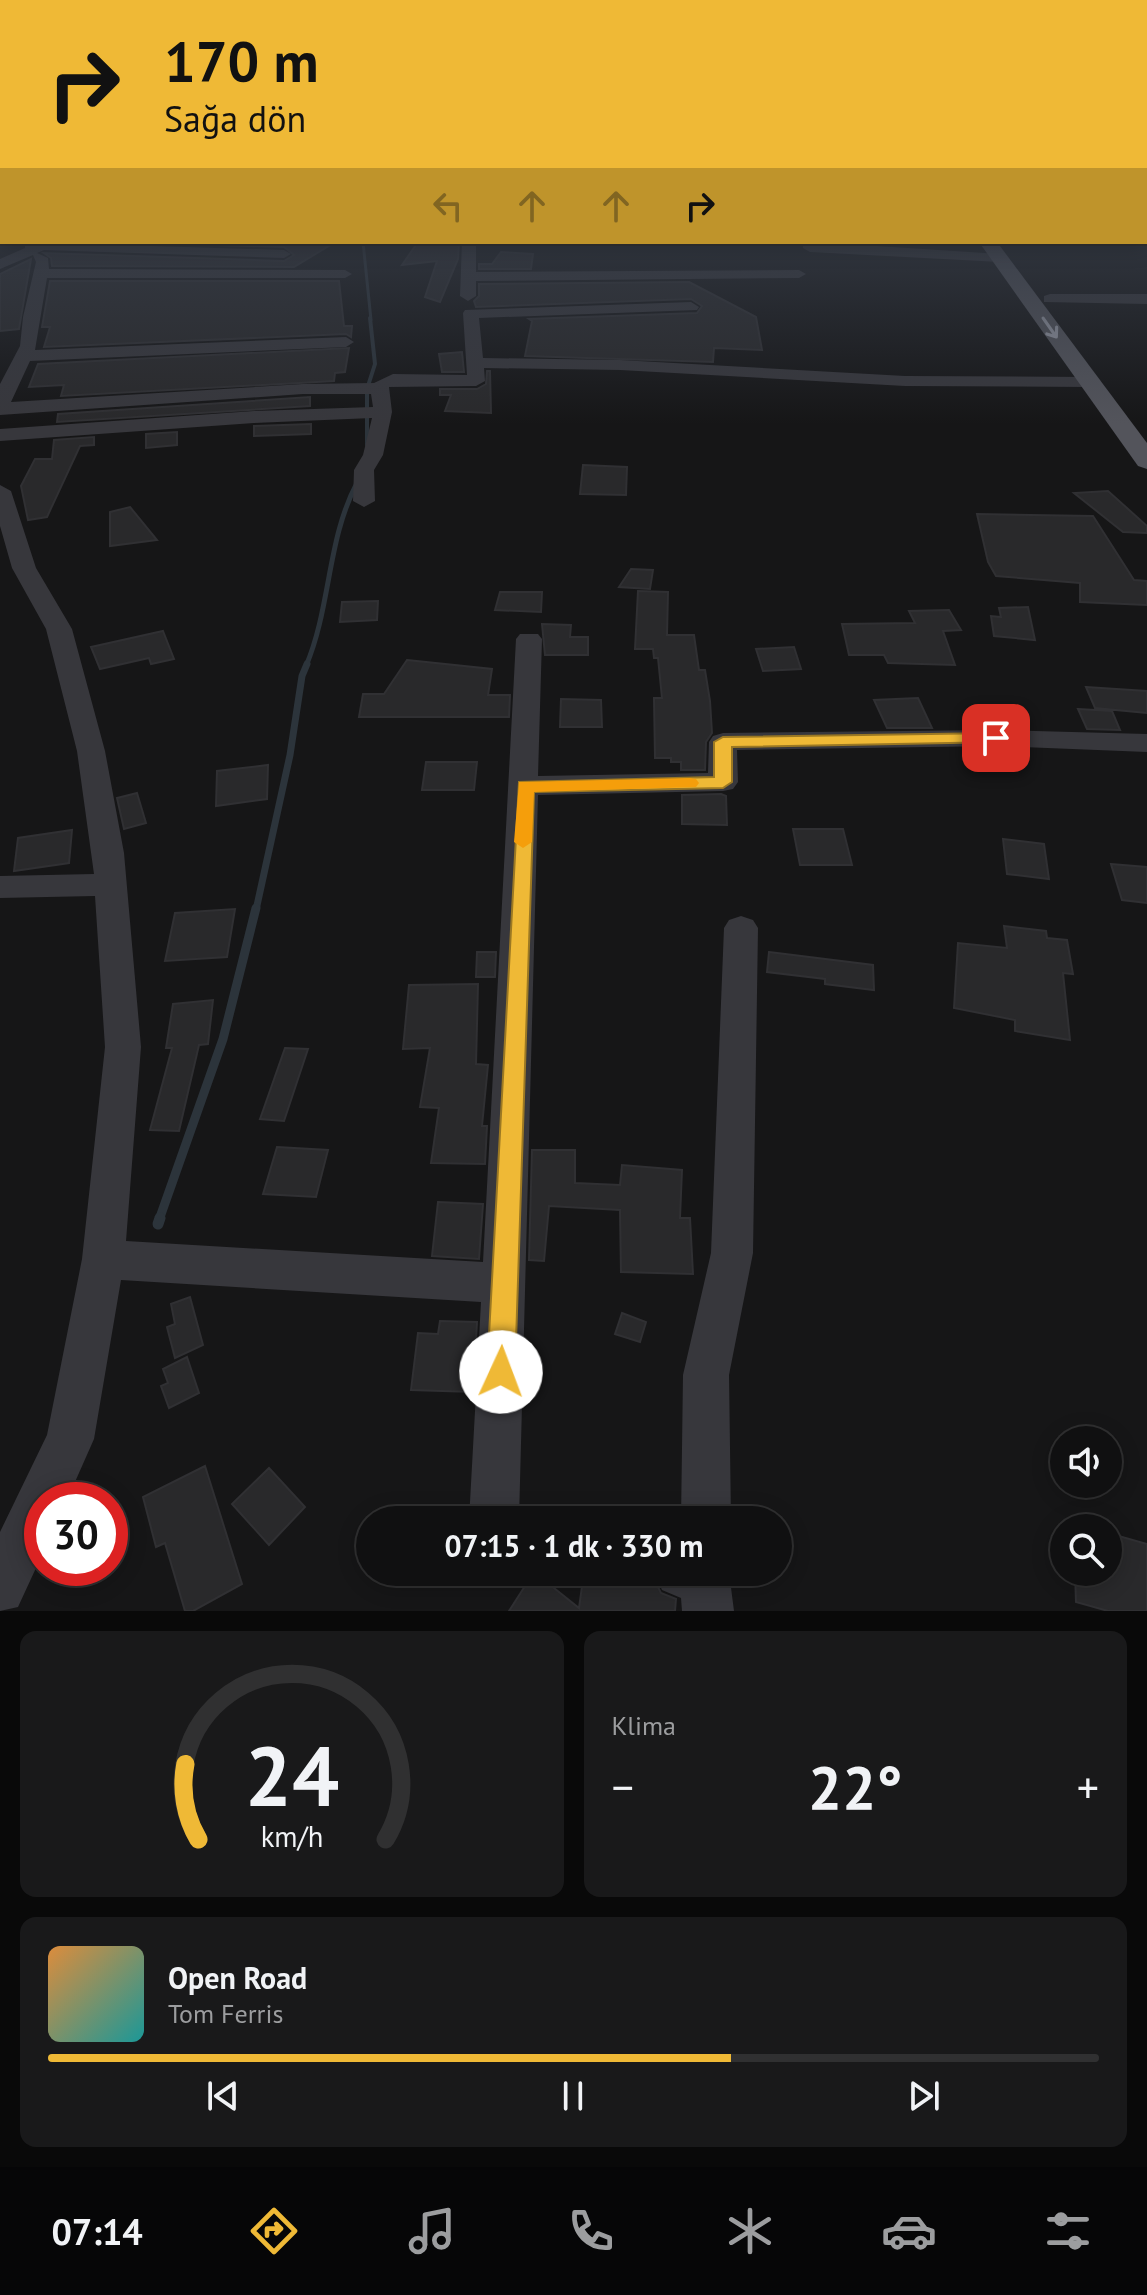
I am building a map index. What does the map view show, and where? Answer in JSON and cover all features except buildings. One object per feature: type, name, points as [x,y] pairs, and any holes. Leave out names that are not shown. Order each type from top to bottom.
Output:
[{"type":"main road","points":[[1015,273],[1088,382],[1147,461]]},
{"type":"main road","points":[[1024,273],[1050,299],[1147,431]]},
{"type":"street","points":[[41,273],[29,346],[3,395],[0,408],[379,388]]},
{"type":"street","points":[[96,273],[345,274]]},
{"type":"street","points":[[364,501],[364,470],[373,455],[383,412],[379,388],[383,383],[393,379],[476,381],[469,273]]},
{"type":"street","points":[[469,277],[799,274]]},
{"type":"street","points":[[1050,299],[1147,299]]},
{"type":"street","points":[[471,313],[691,307]]},
{"type":"street","points":[[24,356],[346,342]]},
{"type":"street","points":[[474,363],[620,365],[905,381],[1088,382]]},
{"type":"street","points":[[0,435],[191,420],[383,412]]},
{"type":"street","points":[[0,491],[24,568],[59,629],[91,751],[110,885],[123,1047],[103,1259],[70,1439],[0,1589]]},
{"type":"street","points":[[495,1506],[529,639]]},
{"type":"street","points":[[525,786],[723,782],[723,742],[996,738],[1147,743]]},
{"type":"street","points":[[0,887],[110,885]]},
{"type":"street","points":[[706,1506],[706,1375],[732,1253],[741,928]]},
{"type":"street","points":[[103,1259],[504,1283]]},
{"type":"waterway","points":[[366,273],[371,320]]},
{"type":"waterway","points":[[367,445],[367,389],[375,364],[370,318]]},
{"type":"waterway","points":[[306,666],[320,620],[340,527],[357,483]]},
{"type":"waterway","points":[[256,910],[290,755],[302,676],[307,664]]},
{"type":"waterway","points":[[159,1220],[223,1039],[256,908]]},
{"type":"waterway","points":[[158,1224],[160,1218]]},
{"type":"slow traffic","points":[[523,842],[525,786],[690,783]]},
{"type":"route","points":[[501,1372],[525,786],[723,782],[723,742],[996,738]]}]
